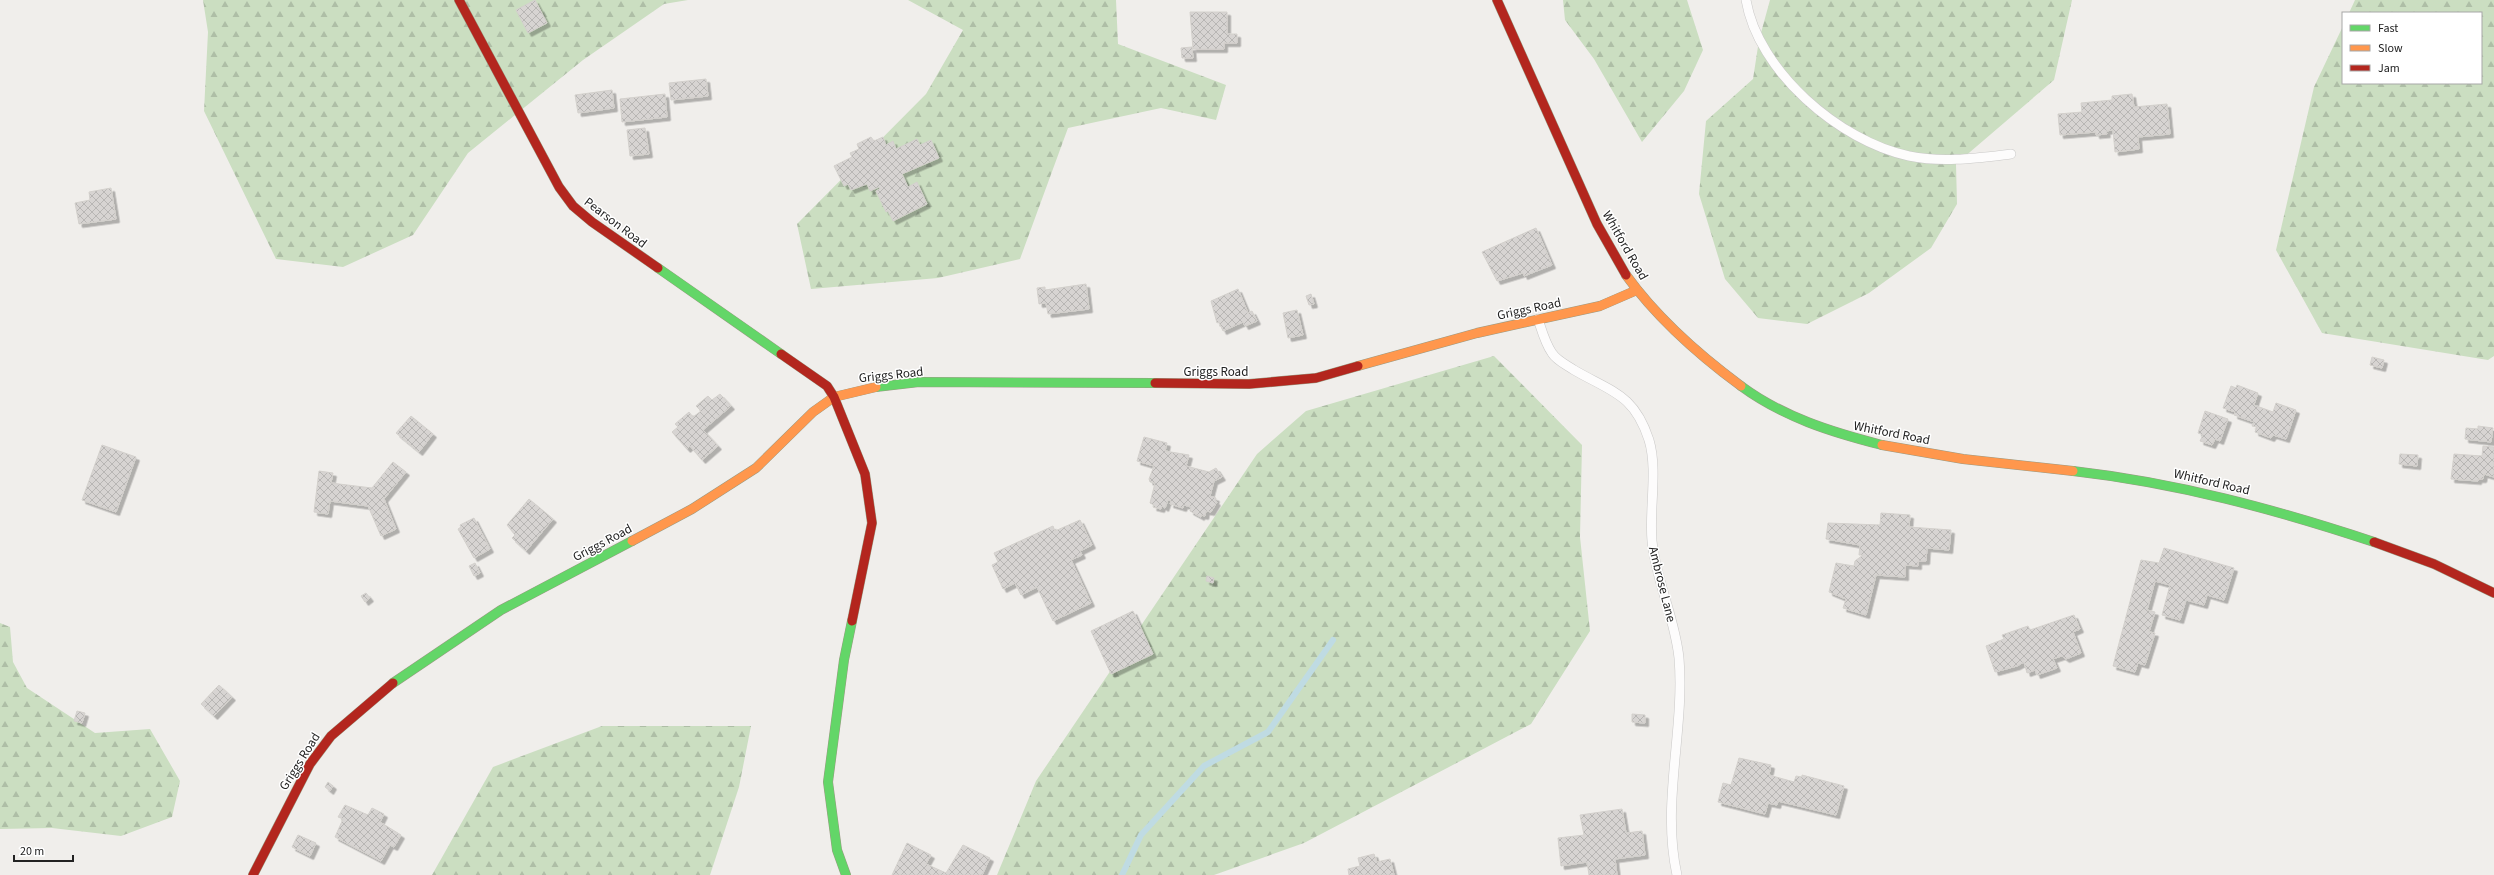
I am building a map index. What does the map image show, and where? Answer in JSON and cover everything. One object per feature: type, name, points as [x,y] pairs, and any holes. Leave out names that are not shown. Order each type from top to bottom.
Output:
[{"type":"street","name":"Pearson Road","points":[[459,0],[477,31],[559,187],[573,206],[592,222],[826,386],[834,397],[859,453],[865,474],[872,523],[844,660],[828,782],[837,850],[846,875]]},
{"type":"street","name":"Whitford Road","points":[[1497,0],[1599,228],[1636,290],[1675,331],[1727,377],[1778,409],[1817,426],[1854,438],[1917,451],[2168,484],[2269,508],[2394,549],[2453,571],[2494,593]]},
{"type":"street","name":"Griggs Road","points":[[253,875],[310,764],[331,736],[361,708],[444,646],[501,610],[692,509],[756,468],[813,412],[834,397],[883,385],[919,382],[1249,384],[1316,378],[1429,346],[1538,319],[1600,306],[1636,290]]},
{"type":"lane","points":[[1746,0],[1752,24],[1764,48],[1780,72],[1838,126],[1879,146],[1908,156],[1962,160],[2011,154]]},
{"type":"lane","name":"Ambrose Lane","points":[[1538,319],[1553,354],[1564,364],[1610,387],[1628,400],[1642,422],[1649,442],[1652,465],[1652,541],[1657,572],[1673,628],[1679,657],[1680,694],[1672,799],[1677,875]]},
{"type":"green space","points":[[203,0],[688,0],[664,4],[583,60],[468,153],[413,235],[343,267],[276,259],[204,111],[208,32]]},
{"type":"green space","points":[[908,0],[1116,0],[1118,44],[1226,85],[1216,120],[1161,108],[1068,128],[1020,259],[938,278],[811,289],[797,224],[926,94],[963,30]]},
{"type":"green space","points":[[1563,0],[1687,0],[1703,50],[1684,91],[1642,142],[1594,59],[1565,20]]},
{"type":"green space","points":[[1770,0],[2072,0],[2054,80],[1956,164],[1957,204],[1931,248],[1869,293],[1807,324],[1758,318],[1725,279],[1699,194],[1706,121],[1753,79],[1759,40]]},
{"type":"green space","points":[[2355,0],[2494,0],[2494,356],[2488,360],[2322,333],[2276,250],[2314,87],[2342,28],[2342,84],[2482,84],[2482,12],[2349,12]]},
{"type":"green space","points":[[1494,356],[1582,445],[1580,537],[1590,631],[1531,724],[1304,843],[1214,875],[997,875],[1036,781],[1257,454],[1306,411]]},
{"type":"green space","points":[[0,623],[10,627],[13,662],[27,688],[95,733],[150,729],[180,781],[172,817],[121,836],[52,828],[0,829]]},
{"type":"green space","points":[[602,726],[751,726],[739,787],[710,875],[432,875],[493,767]]},
{"type":"building","points":[[535,0],[547,23],[528,33],[516,10]]},
{"type":"building","points":[[1190,12],[1227,12],[1227,34],[1237,34],[1237,43],[1224,43],[1224,49],[1193,49]]},
{"type":"building","points":[[1192,47],[1193,58],[1182,58],[1181,48]]},
{"type":"building","points":[[706,79],[708,96],[671,100],[669,83]]},
{"type":"building","points":[[612,90],[614,108],[578,113],[575,95]]},
{"type":"building","points":[[665,94],[667,117],[622,122],[620,99]]},
{"type":"building","points":[[2132,94],[2134,107],[2167,104],[2170,134],[2138,137],[2139,149],[2115,152],[2113,130],[2106,131],[2107,134],[2096,135],[2096,132],[2060,135],[2058,114],[2082,112],[2081,103],[2112,100],[2112,96]]},
{"type":"building","points":[[645,128],[649,154],[630,156],[627,130]]},
{"type":"building","points":[[871,137],[874,141],[883,137],[886,145],[893,141],[896,149],[917,139],[920,145],[931,140],[939,158],[902,174],[908,187],[917,182],[927,204],[893,221],[888,211],[886,212],[876,191],[880,189],[879,187],[870,191],[867,184],[851,190],[848,184],[844,186],[834,166],[852,157],[850,153],[859,149],[857,144]]},
{"type":"building","points":[[111,188],[116,219],[79,224],[75,203],[90,200],[89,192]]},
{"type":"building","points":[[1536,228],[1552,265],[1524,276],[1523,273],[1497,281],[1482,252]]},
{"type":"building","points":[[1086,284],[1089,309],[1048,314],[1046,303],[1039,304],[1037,288],[1045,287],[1045,290]]},
{"type":"building","points":[[1238,289],[1248,313],[1252,311],[1257,321],[1245,326],[1243,322],[1223,331],[1219,322],[1217,323],[1211,301]]},
{"type":"building","points":[[1311,294],[1314,304],[1309,305],[1306,296]]},
{"type":"building","points":[[1297,310],[1303,335],[1288,338],[1283,313]]},
{"type":"building","points":[[2372,357],[2384,360],[2382,368],[2370,365]]},
{"type":"building","points":[[2237,385],[2258,393],[2254,405],[2273,412],[2276,403],[2296,410],[2286,439],[2273,435],[2271,438],[2255,432],[2257,427],[2252,426],[2254,422],[2234,415],[2235,412],[2223,408],[2231,386],[2236,388]]},
{"type":"building","points":[[720,394],[731,406],[703,430],[718,446],[702,460],[690,446],[687,449],[672,432],[678,427],[675,424],[689,412],[693,417],[701,411],[696,406],[708,396],[712,400]]},
{"type":"building","points":[[2205,411],[2228,419],[2220,441],[2215,439],[2212,445],[2200,441],[2203,435],[2198,433]]},
{"type":"building","points":[[411,416],[433,434],[419,452],[396,433]]},
{"type":"building","points":[[2478,426],[2493,428],[2491,442],[2465,439],[2466,428],[2478,429]]},
{"type":"building","points":[[1144,437],[1167,443],[1165,451],[1189,455],[1186,466],[1209,472],[1216,468],[1222,477],[1214,481],[1210,496],[1216,498],[1215,501],[1217,502],[1211,512],[1206,511],[1205,516],[1201,515],[1201,517],[1190,511],[1191,507],[1184,505],[1183,508],[1170,504],[1171,501],[1168,500],[1165,508],[1162,506],[1161,509],[1153,507],[1154,505],[1150,503],[1155,483],[1150,482],[1149,479],[1154,466],[1137,461]]},
{"type":"building","points":[[102,445],[136,457],[116,512],[82,500]]},
{"type":"building","points":[[2483,446],[2494,447],[2494,477],[2484,474],[2483,479],[2478,479],[2478,481],[2451,479],[2454,454],[2482,456]]},
{"type":"building","points":[[2400,454],[2418,455],[2417,466],[2399,464]]},
{"type":"building","points":[[393,462],[406,472],[384,499],[396,529],[381,536],[368,506],[330,501],[328,514],[314,512],[319,471],[333,473],[331,483],[372,488]]},
{"type":"building","points":[[529,499],[553,519],[526,551],[512,538],[515,535],[507,525]]},
{"type":"building","points":[[1881,513],[1910,515],[1909,527],[1951,530],[1949,550],[1927,548],[1926,561],[1918,561],[1918,566],[1905,565],[1905,577],[1876,575],[1866,615],[1843,608],[1846,599],[1829,592],[1836,563],[1854,566],[1855,561],[1863,555],[1859,555],[1860,545],[1826,539],[1828,523],[1880,525]]},
{"type":"building","points":[[474,518],[490,549],[474,558],[458,529],[461,527],[460,525]]},
{"type":"building","points":[[1080,520],[1092,545],[1080,551],[1082,555],[1071,560],[1091,603],[1053,621],[1037,587],[1021,595],[1015,583],[1003,589],[992,565],[998,562],[994,553],[1053,526],[1055,531]]},
{"type":"building","points":[[2164,548],[2234,568],[2224,600],[2207,595],[2204,605],[2186,600],[2180,620],[2162,615],[2170,585],[2155,581],[2147,610],[2155,612],[2149,632],[2155,633],[2145,665],[2138,663],[2135,672],[2113,666],[2141,560],[2159,563]]},
{"type":"building","points":[[475,563],[480,573],[474,576],[469,566]]},
{"type":"building","points":[[1207,576],[1214,578],[1213,583],[1206,581]]},
{"type":"building","points":[[366,593],[370,598],[365,602],[361,596]]},
{"type":"building","points":[[1133,611],[1153,654],[1111,674],[1091,631]]},
{"type":"building","points":[[2074,615],[2080,629],[2073,632],[2081,653],[2066,659],[2062,656],[2053,659],[2057,668],[2037,675],[2035,670],[2027,673],[2024,662],[2017,666],[1995,672],[1986,646],[2004,639],[2002,635],[2028,626],[2030,630]]},
{"type":"building","points":[[219,685],[232,697],[214,716],[201,704]]},
{"type":"building","points":[[77,711],[85,713],[82,723],[74,721]]},
{"type":"building","points":[[1632,714],[1645,715],[1645,723],[1632,722]]},
{"type":"building","points":[[1739,758],[1771,765],[1769,775],[1794,782],[1796,776],[1802,777],[1802,775],[1844,786],[1836,815],[1778,801],[1777,805],[1768,803],[1765,814],[1718,802],[1723,783],[1731,785]]},
{"type":"building","points":[[328,782],[333,786],[330,791],[325,787]]},
{"type":"building","points":[[345,805],[368,815],[372,808],[384,814],[380,822],[401,835],[394,847],[390,845],[381,861],[335,837],[343,819],[338,817]]},
{"type":"building","points":[[1622,809],[1626,833],[1642,831],[1645,855],[1615,859],[1617,875],[1589,875],[1587,862],[1561,866],[1558,838],[1584,835],[1580,815]]},
{"type":"building","points":[[298,835],[316,843],[310,856],[292,847]]},
{"type":"building","points":[[907,843],[931,855],[926,864],[946,873],[963,845],[990,858],[982,875],[892,875]]},
{"type":"building","points":[[1374,854],[1377,862],[1390,859],[1394,875],[1349,875],[1348,869],[1360,866],[1358,858]]},
{"type":"waterway","points":[[1122,875],[1141,835],[1204,766],[1268,732],[1333,640]]},
{"type":"traffic: fast","points":[[658,268],[781,354]]},
{"type":"traffic: fast","points":[[876,387],[919,382],[1155,383]]},
{"type":"traffic: fast","points":[[1741,386],[1757,397],[1791,415],[1844,435],[1882,445]]},
{"type":"traffic: fast","points":[[2073,471],[2112,476],[2188,490],[2263,508],[2374,542]]},
{"type":"traffic: fast","points":[[393,683],[501,610],[632,541]]},
{"type":"traffic: fast","points":[[846,875],[837,850],[828,782],[844,660],[852,621]]},
{"type":"traffic: slow","points":[[1626,275],[1651,306],[1679,335],[1694,349],[1741,386]]},
{"type":"traffic: slow","points":[[1358,366],[1477,333],[1600,306],[1637,290]]},
{"type":"traffic: slow","points":[[632,541],[692,509],[756,468],[813,412],[834,397],[876,387]]},
{"type":"traffic: slow","points":[[1882,445],[1963,459],[2073,471]]},
{"type":"traffic: jam","points":[[459,0],[559,187],[573,206],[592,222],[658,268]]},
{"type":"traffic: jam","points":[[1497,0],[1597,224],[1626,275]]},
{"type":"traffic: jam","points":[[781,354],[827,386],[834,397],[865,474],[872,523],[852,621]]},
{"type":"traffic: jam","points":[[1155,383],[1249,384],[1316,378],[1358,366]]},
{"type":"traffic: jam","points":[[2374,542],[2434,564],[2494,593]]},
{"type":"traffic: jam","points":[[253,875],[310,764],[331,736],[393,683]]}]
